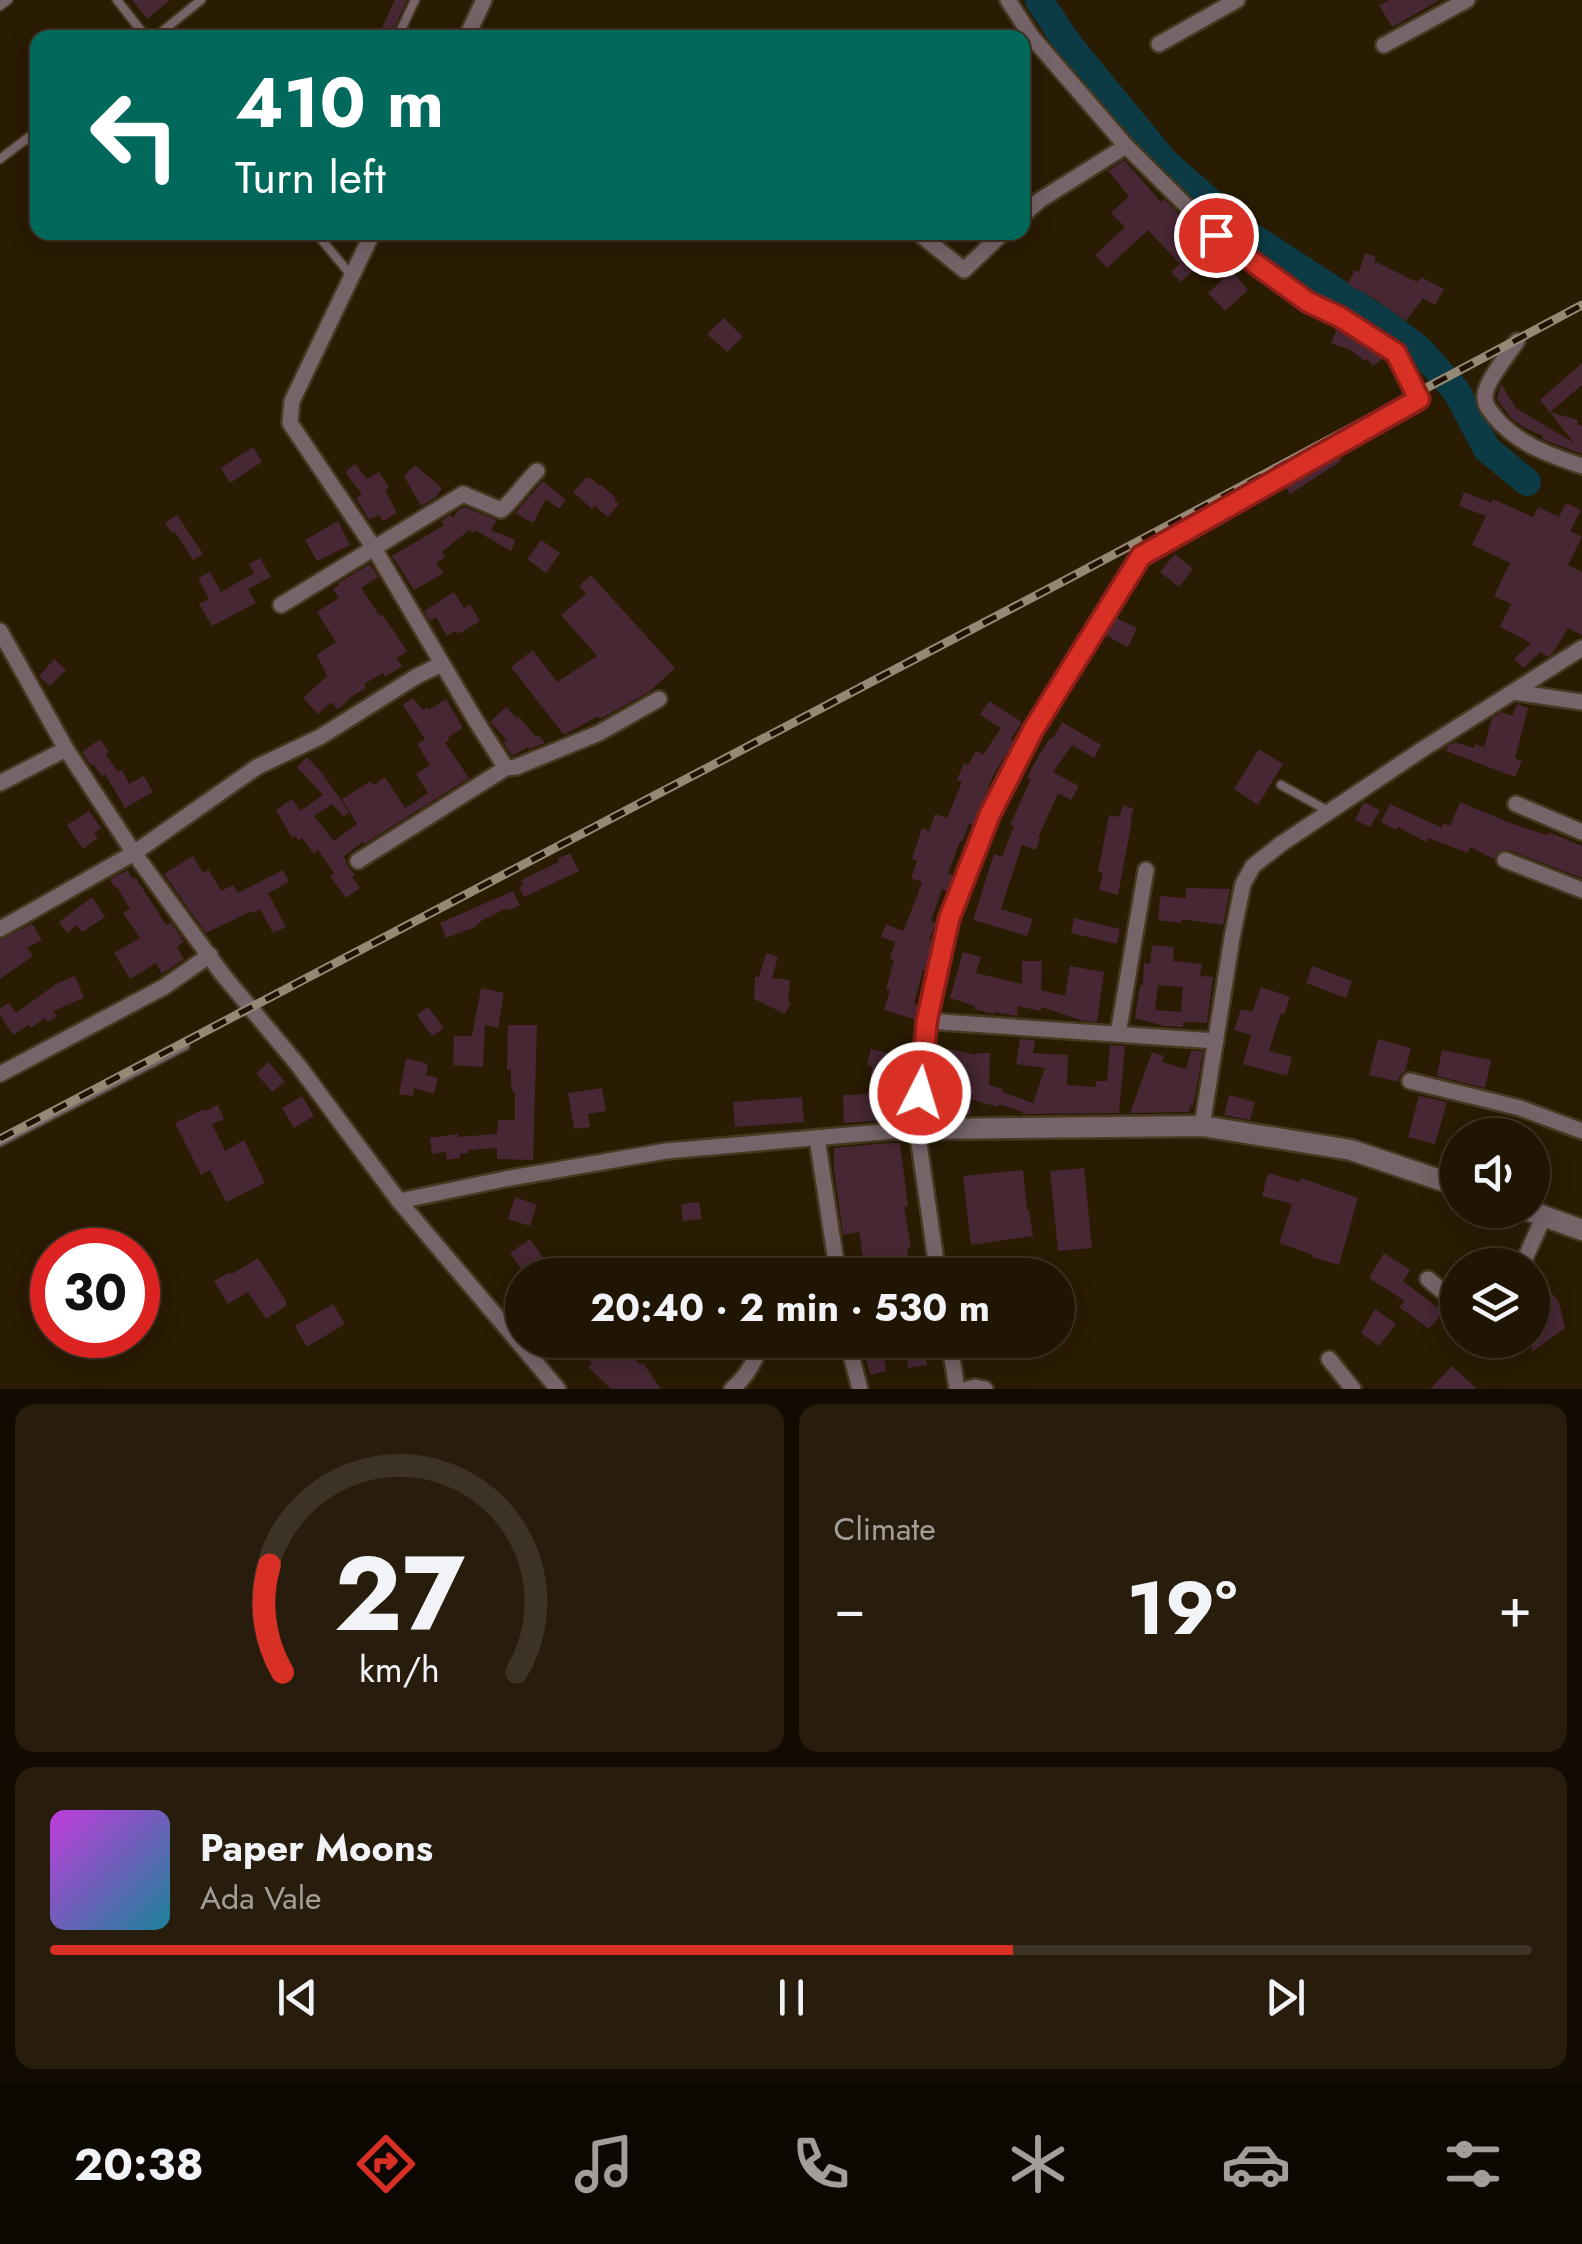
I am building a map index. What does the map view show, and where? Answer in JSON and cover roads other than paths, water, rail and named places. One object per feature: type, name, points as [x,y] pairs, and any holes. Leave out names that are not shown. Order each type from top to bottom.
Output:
[{"type":"street","points":[[470,30],[484,0]]},
{"type":"street","points":[[1008,0],[1027,30]]},
{"type":"street","points":[[1159,44],[1237,0]]},
{"type":"street","points":[[1384,45],[1467,0]]},
{"type":"street","points":[[936,1258],[918,1129],[927,1021],[949,919],[990,814],[1033,730],[1141,556],[1419,399],[1396,353],[1340,317],[1308,302],[1216,235],[1126,146],[1030,34]]},
{"type":"street","points":[[1030,209],[1126,146]]},
{"type":"street","points":[[369,240],[292,400],[290,424],[374,548],[506,768]]},
{"type":"street","points":[[927,240],[964,270],[996,240]]},
{"type":"street","points":[[1517,342],[1485,391],[1485,404],[1518,439],[1582,466]]},
{"type":"street","points":[[281,605],[464,494],[500,510],[506,507],[537,471]]},
{"type":"street","points":[[0,631],[66,749],[134,853],[223,975],[298,1066],[398,1201],[558,1389]]},
{"type":"street","points":[[1202,1126],[1232,938],[1243,884],[1253,866],[1582,648]]},
{"type":"street","points":[[0,928],[134,853],[257,767],[320,738],[416,676],[442,664]]},
{"type":"street","points":[[1513,692],[1582,702]]},
{"type":"street","points":[[358,861],[506,768],[599,733],[659,699]]},
{"type":"street","points":[[0,783],[66,749]]},
{"type":"street","points":[[1516,804],[1582,832]]},
{"type":"street","points":[[1505,860],[1582,890]]},
{"type":"street","points":[[1118,1034],[1146,870]]},
{"type":"street","points":[[0,1074],[164,987],[210,955]]},
{"type":"street","points":[[927,1021],[1216,1041]]},
{"type":"street","points":[[1410,1082],[1520,1108],[1582,1132]]},
{"type":"street","points":[[398,1201],[666,1152],[918,1129],[1202,1126],[1351,1150],[1440,1180]]},
{"type":"street","points":[[817,1138],[835,1258]]},
{"type":"street","points":[[1550,1218],[1582,1230]]},
{"type":"street","points":[[1428,1279],[1440,1289]]},
{"type":"street","points":[[732,1389],[755,1358]]},
{"type":"street","points":[[852,1358],[860,1389]]},
{"type":"street","points":[[952,1358],[957,1389]]},
{"type":"street","points":[[1329,1358],[1353,1389]]},
{"type":"street","points":[[967,1389],[985,1389]]},
{"type":"lane","points":[[0,6],[8,0]]},
{"type":"lane","points":[[117,0],[144,30]]},
{"type":"lane","points":[[162,30],[201,0]]},
{"type":"lane","points":[[400,30],[414,0]]},
{"type":"lane","points":[[0,160],[30,136]]},
{"type":"lane","points":[[322,240],[352,276]]},
{"type":"lane","points":[[1281,785],[1330,812]]},
{"type":"lane","points":[[0,1142],[185,1046]]},
{"type":"waterway","points":[[1039,0],[1066,41],[1165,162],[1243,231],[1420,350],[1457,392],[1487,449],[1527,482]]},
{"type":"railway","points":[[0,1139],[1582,305]]}]
